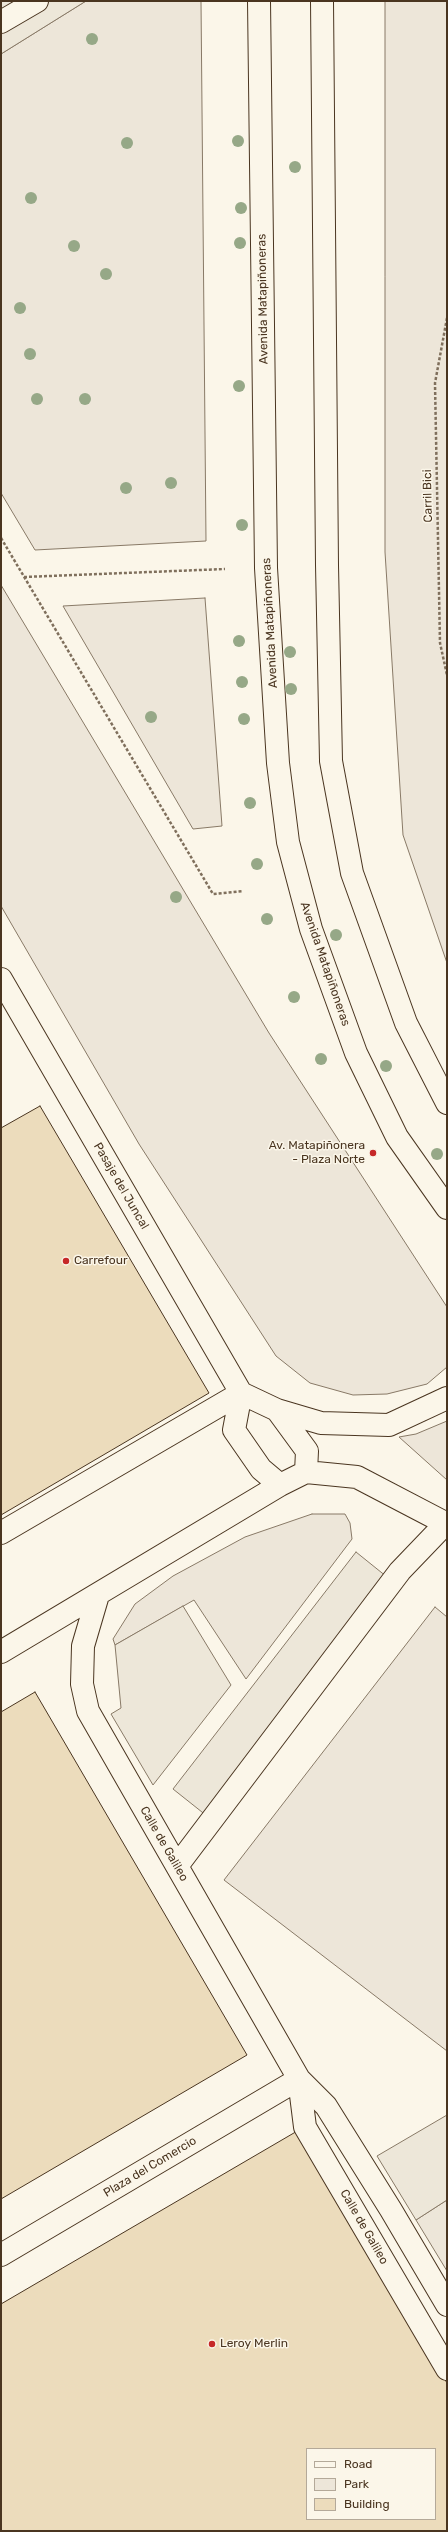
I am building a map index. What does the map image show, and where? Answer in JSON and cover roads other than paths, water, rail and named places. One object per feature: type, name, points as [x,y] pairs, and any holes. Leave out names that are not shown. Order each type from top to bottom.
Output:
[{"type":"street","points":[[1,22],[37,1]]},
{"type":"street","name":"Avenida Matapiñoneras","points":[[259,1],[266,568],[278,763],[288,842],[311,929],[356,1052],[397,1136],[447,1208]]},
{"type":"street","points":[[322,1],[326,565],[331,761],[352,873],[406,1023],[447,1104]]},
{"type":"street","name":"Pasaje del Juncal","points":[[1,980],[241,1393]]},
{"type":"street","points":[[241,1393],[278,1410],[321,1423],[389,1425],[447,1398]]},
{"type":"street","points":[[241,1393],[234,1430],[261,1469],[280,1485]]},
{"type":"street","points":[[1,1533],[241,1393]]},
{"type":"street","points":[[278,1410],[307,1451],[306,1472]]},
{"type":"street","points":[[1,1652],[280,1485],[306,1472],[357,1477],[446,1524],[400,1571],[177,1866]]},
{"type":"street","name":"Calle de Galileo","points":[[98,1595],[83,1646],[82,1684],[88,1711],[299,2079],[326,2106],[391,2210],[447,2305]]},
{"type":"street","name":"Calle de Galileo","points":[[299,2079],[305,2127],[447,2369]]},
{"type":"street","name":"Plaza del Comercio","points":[[1,2255],[299,2079]]},
{"type":"place","name":"Av. Matapiñonera - Plaza Norte","points":[[373,1153]]},
{"type":"place","name":"Carrefour","points":[[66,1261]]},
{"type":"place","name":"Leroy Merlin","points":[[212,2344]]}]
